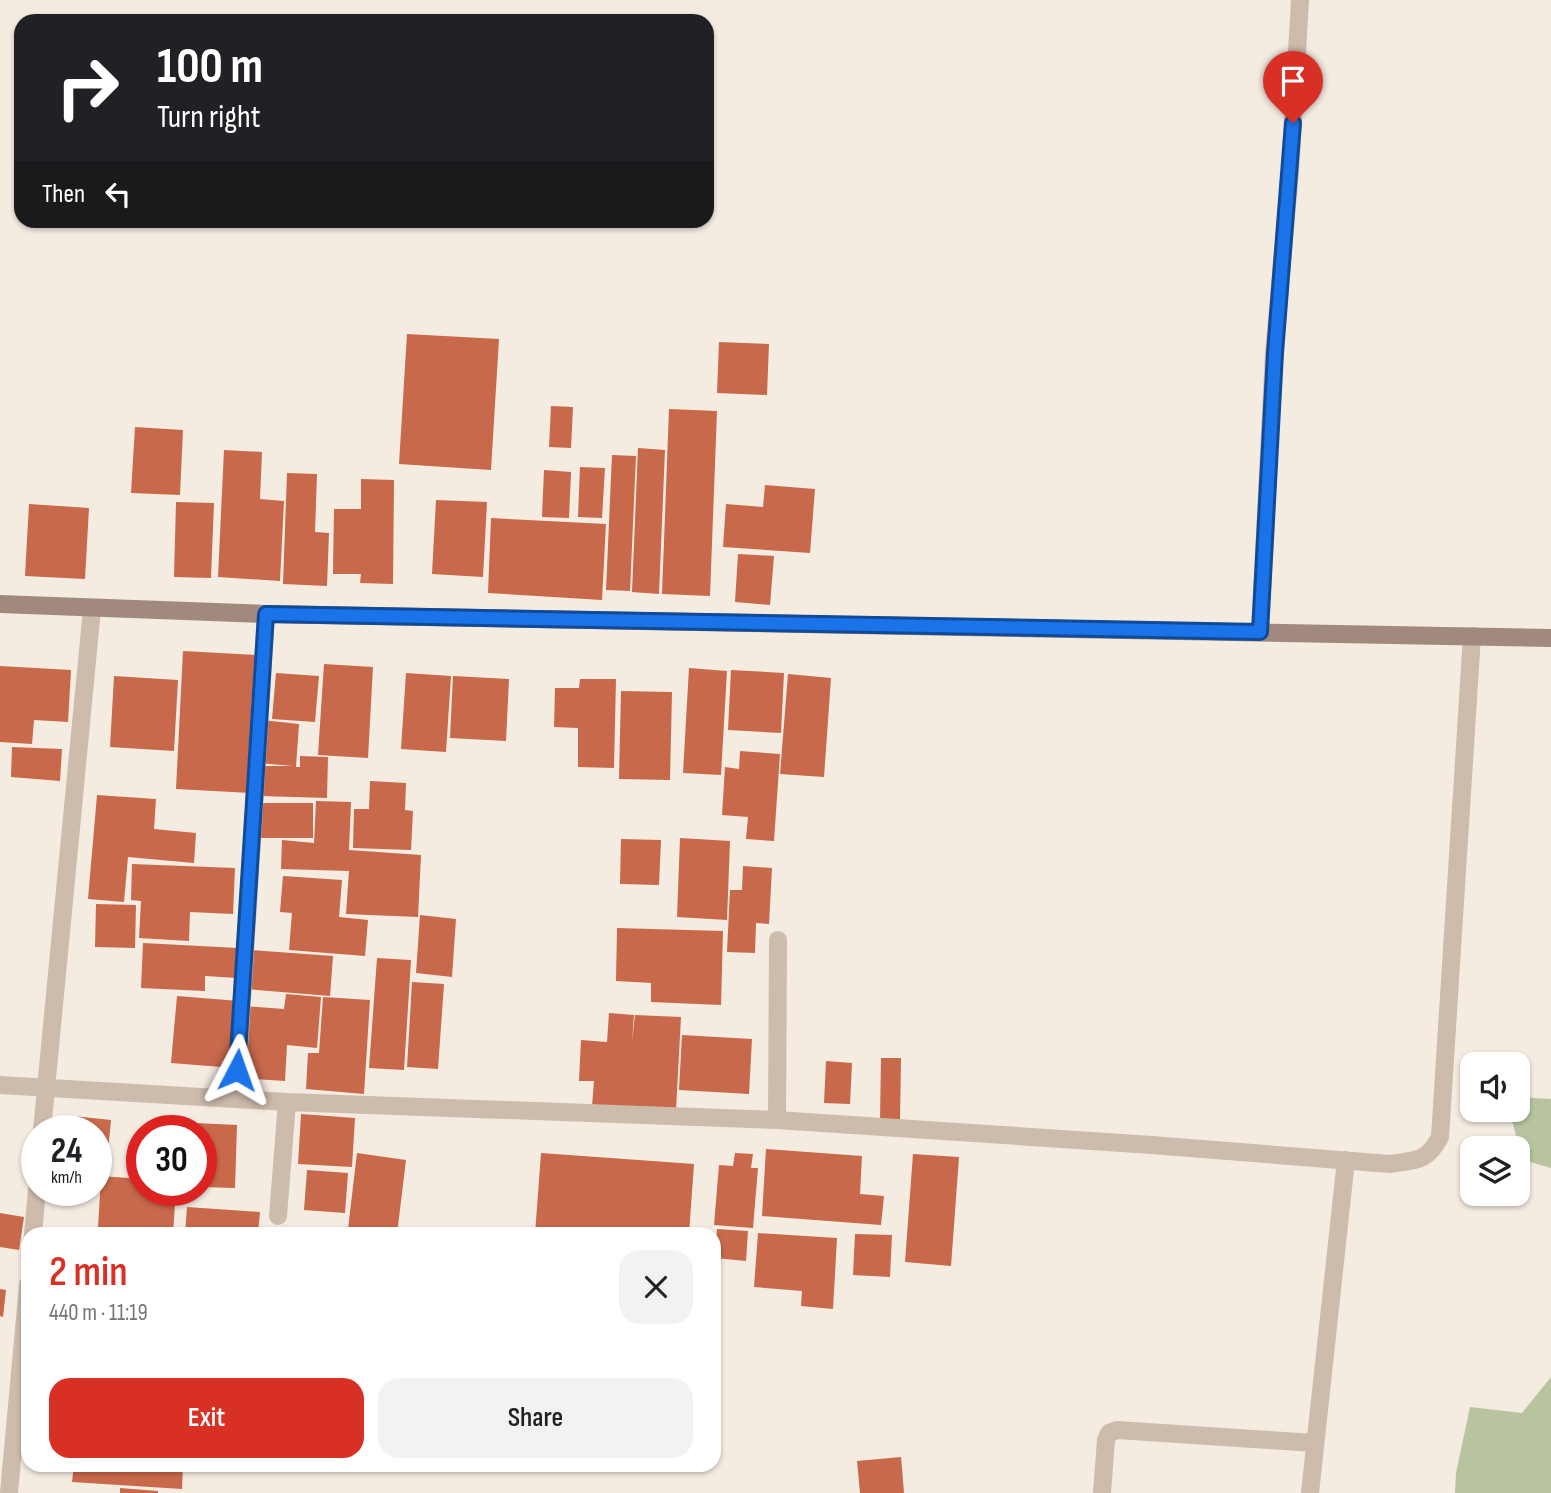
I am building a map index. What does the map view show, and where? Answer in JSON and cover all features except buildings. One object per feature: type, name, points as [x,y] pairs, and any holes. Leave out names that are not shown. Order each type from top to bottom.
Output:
[{"type":"main road","points":[[0,604],[266,614],[1551,638]]},
{"type":"street","points":[[1260,632],[1275,353],[1290,172],[1300,0]]},
{"type":"street","points":[[43,1115],[92,609]]},
{"type":"street","points":[[236,1097],[266,614]]},
{"type":"street","points":[[0,1084],[287,1102],[777,1120],[1390,1164],[1423,1159],[1433,1150],[1440,1137],[1472,636]]},
{"type":"street","points":[[777,1120],[778,940]]},
{"type":"street","points":[[278,1216],[287,1102]]},
{"type":"street","points":[[1310,1493],[1346,1160]]},
{"type":"street","points":[[34,1227],[36,1206]]},
{"type":"street","points":[[9,1493],[21,1362]]},
{"type":"street","points":[[1102,1493],[1106,1440],[1108,1433],[1113,1431],[1314,1443]]},
{"type":"green space","points":[[1530,1098],[1551,1099],[1551,1168],[1530,1162],[1530,1136],[1516,1136],[1512,1122],[1530,1122]]},
{"type":"green space","points":[[1551,1377],[1551,1493],[1455,1493],[1456,1473],[1470,1407],[1522,1413]]},
{"type":"route","points":[[237,1070],[266,614],[1260,632],[1275,353],[1293,123]]}]
